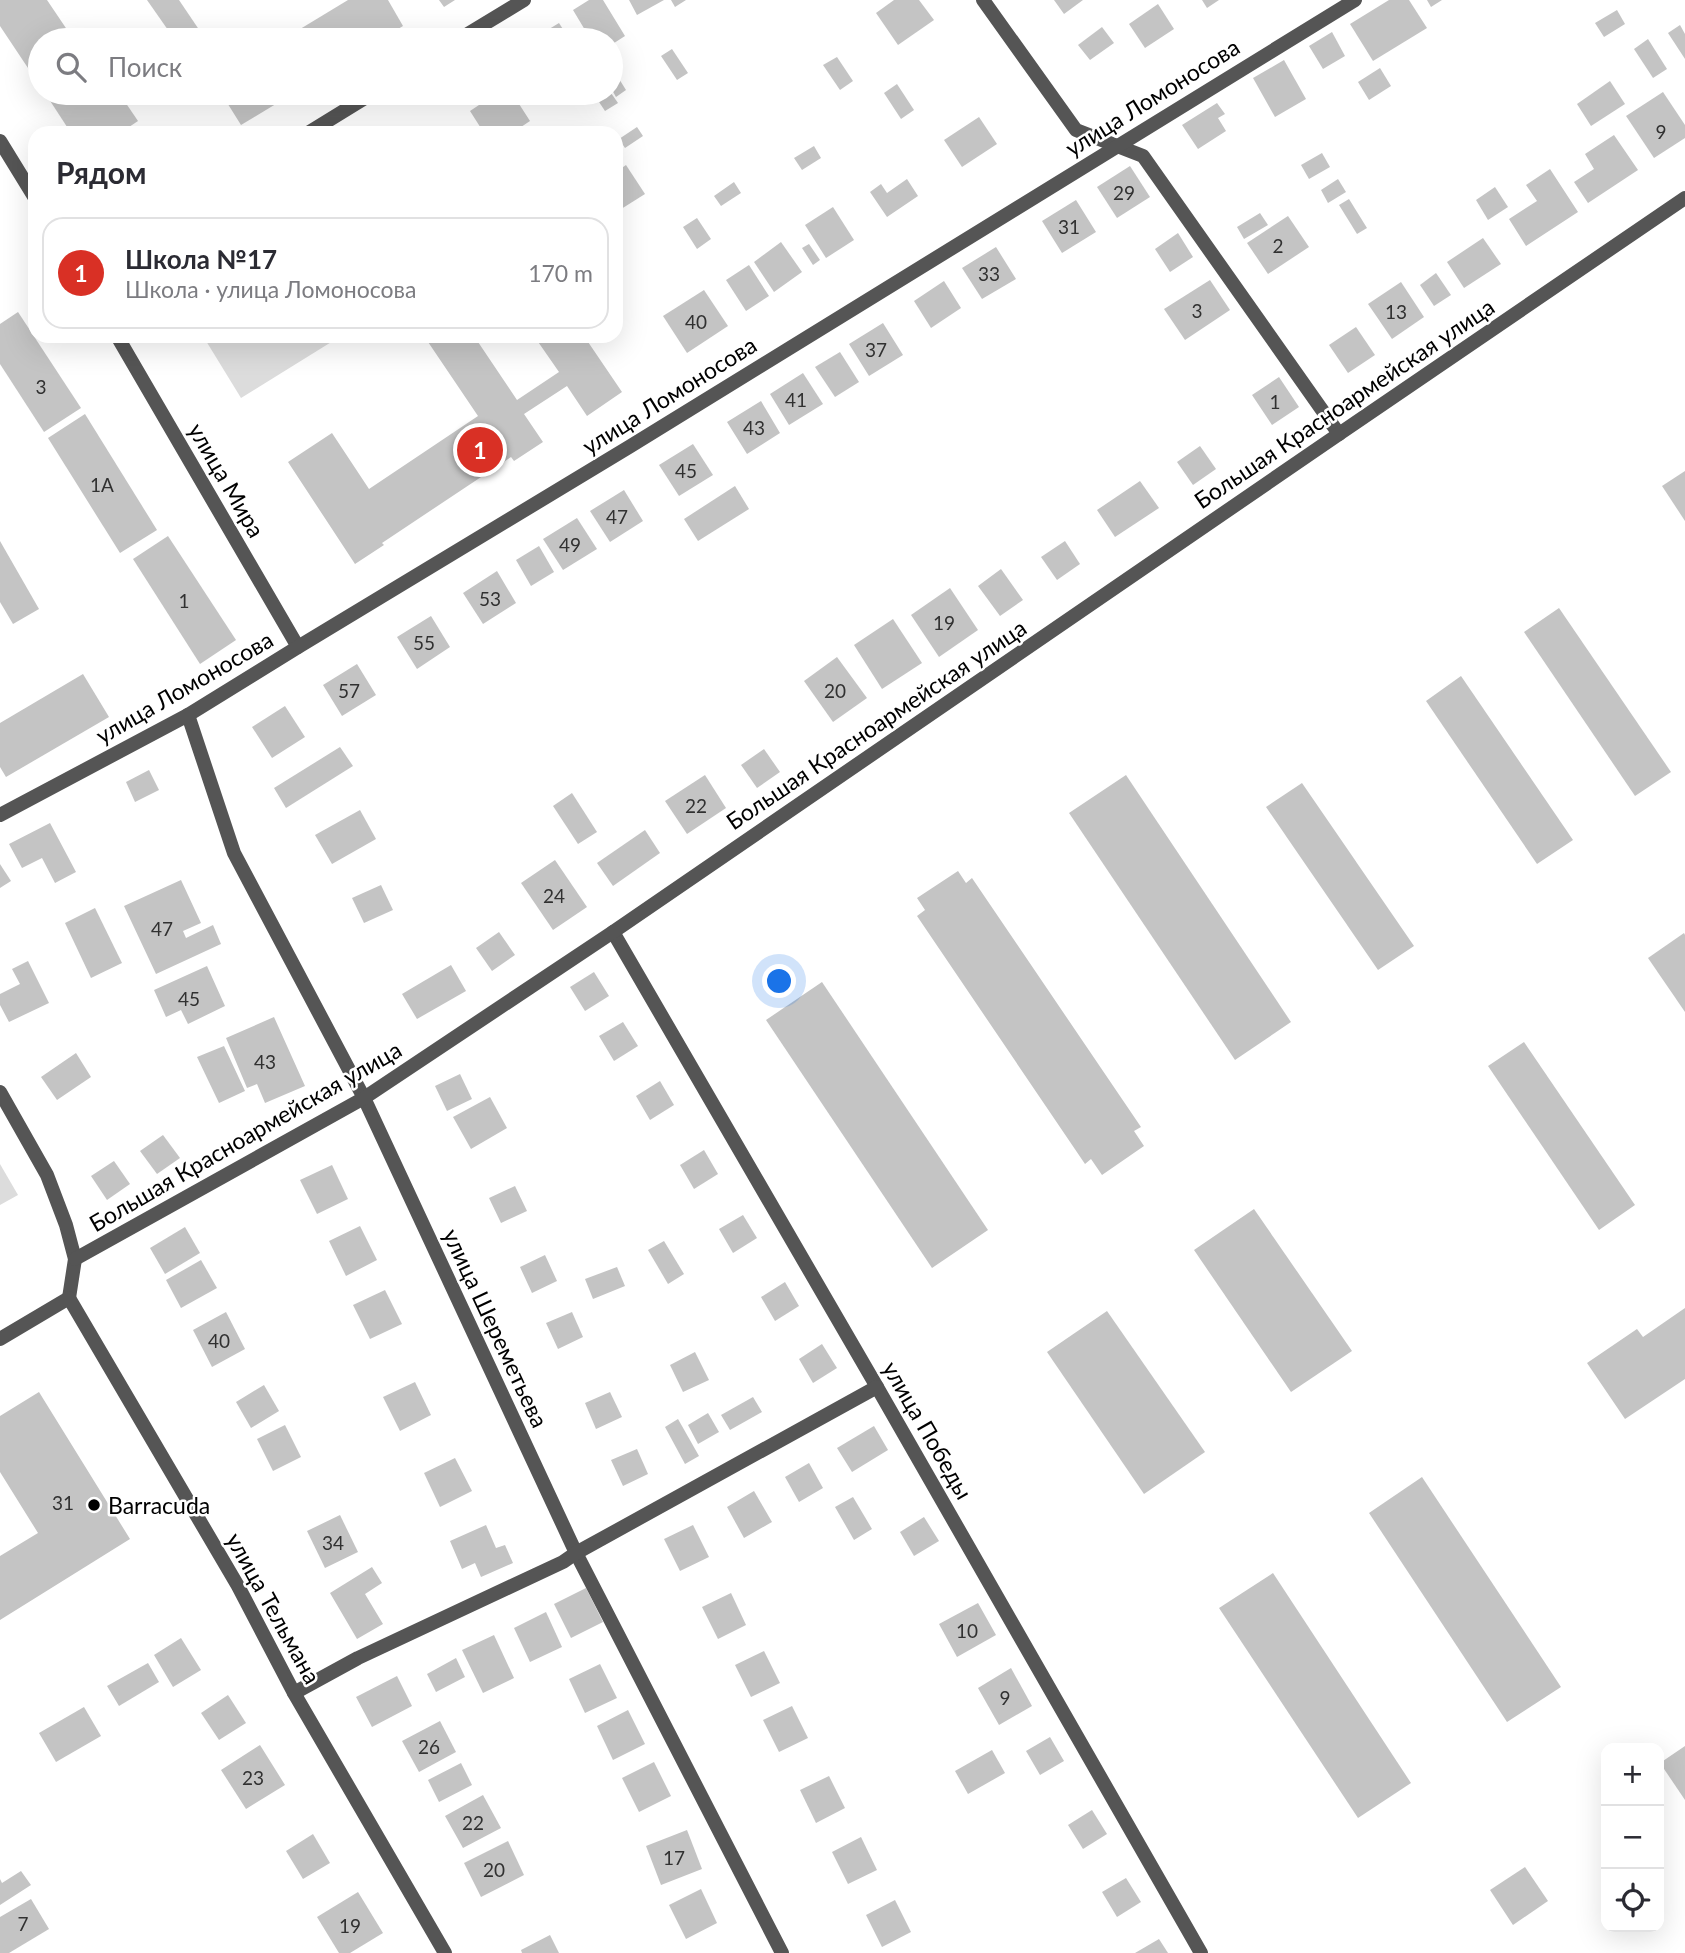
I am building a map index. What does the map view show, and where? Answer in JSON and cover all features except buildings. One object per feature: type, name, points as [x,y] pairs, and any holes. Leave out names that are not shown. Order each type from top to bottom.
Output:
[{"type":"street","points":[[478,28],[524,0]]},
{"type":"street","points":[[983,0],[1076,130],[1143,156],[1339,434]]},
{"type":"street","name":"улица Ломоносова","points":[[0,815],[188,715],[1355,0]]},
{"type":"street","points":[[319,126],[354,105]]},
{"type":"street","points":[[0,141],[28,187]]},
{"type":"street","name":"Большая Красноармейская улица","points":[[75,1259],[364,1098],[613,932],[1685,198]]},
{"type":"street","name":"улица Мира","points":[[121,343],[298,647]]},
{"type":"street","name":"улица Шереметьева","points":[[188,715],[234,853],[364,1098],[576,1553],[782,1953]]},
{"type":"street","name":"улица Победы","points":[[613,932],[1201,1953]]},
{"type":"street","points":[[0,1092],[47,1175],[66,1224],[75,1259],[69,1298],[0,1339]]},
{"type":"street","name":"улица Тельмана","points":[[69,1298],[239,1586],[294,1693],[444,1953]]},
{"type":"street","points":[[294,1693],[358,1658],[563,1562],[877,1387]]},
{"type":"shaded area","points":[[207,343],[330,343],[241,398]]},
{"type":"shaded area","points":[[0,1164],[18,1195],[0,1205]]},
{"type":"place","name":"Школа №17","points":[[480,450]]},
{"type":"place","name":"Barracuda","points":[[94,1505]]}]
